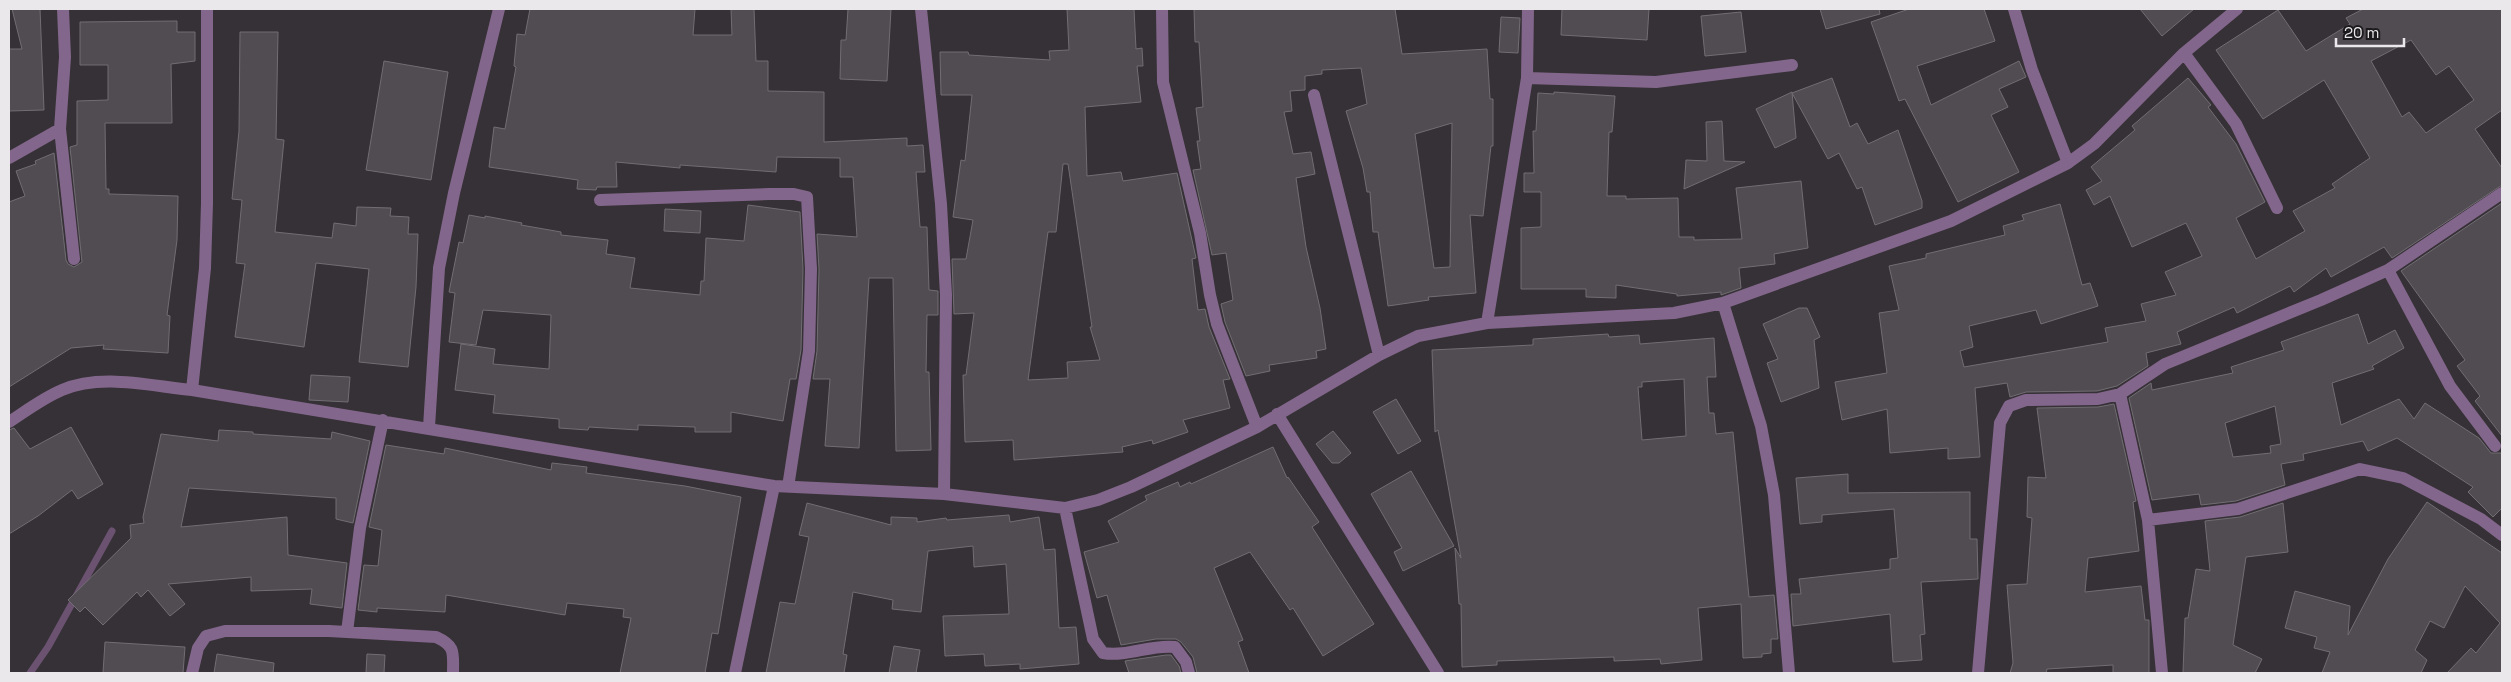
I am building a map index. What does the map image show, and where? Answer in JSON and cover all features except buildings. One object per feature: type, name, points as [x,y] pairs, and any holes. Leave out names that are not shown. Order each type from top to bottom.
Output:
[{"type":"street","points":[[63,9],[65,57],[60,129],[74,259]]},
{"type":"street","points":[[192,390],[205,268],[207,9]]},
{"type":"street","points":[[429,428],[440,268],[454,193],[499,9]]},
{"type":"street","points":[[921,9],[941,204],[946,295],[944,494]]},
{"type":"street","points":[[1162,9],[1163,82],[1200,233],[1210,295],[1217,324],[1257,427]]},
{"type":"street","points":[[1488,322],[1526,78],[1528,9]]},
{"type":"street","points":[[2014,9],[2032,70],[2068,164]]},
{"type":"street","points":[[9,422],[62,390],[88,382],[118,383],[192,390],[774,486],[944,494],[1065,508],[1098,500],[1131,487],[1257,427],[1379,355],[1418,336],[1488,322],[1674,313],[1723,303],[1951,221],[2068,164],[2094,144],[2184,52],[2237,9]]},
{"type":"street","points":[[2184,52],[2236,124],[2277,208]]},
{"type":"street","points":[[1526,78],[1656,82],[1792,65]]},
{"type":"street","points":[[1314,95],[1379,355]]},
{"type":"street","points":[[9,158],[60,129]]},
{"type":"street","points":[[1978,673],[2000,423],[2009,406],[2026,400],[2098,400],[2120,394],[2165,364],[2322,300],[2388,270],[2502,193]]},
{"type":"street","points":[[600,200],[769,194],[794,194],[806,197],[811,268],[809,351],[788,487]]},
{"type":"street","points":[[2388,270],[2450,386],[2495,446]]},
{"type":"street","points":[[1723,303],[1761,426],[1774,495],[1789,673]]},
{"type":"street","points":[[2120,394],[2148,520],[2162,673]]},
{"type":"street","points":[[1277,414],[1438,673]]},
{"type":"street","points":[[347,632],[360,528],[383,420]]},
{"type":"street","points":[[2148,520],[2238,508],[2360,469],[2403,478],[2482,519],[2502,535]]},
{"type":"street","points":[[734,673],[774,486]]},
{"type":"street","points":[[1065,508],[1093,639],[1103,653],[1116,655],[1162,646],[1175,647],[1186,662],[1189,673]]},
{"type":"street","points":[[192,673],[198,648],[206,636],[224,631],[347,632],[436,637],[449,643],[453,652],[453,673]]},
{"type":"waterway","points":[[30,673],[48,647],[112,531]]}]
